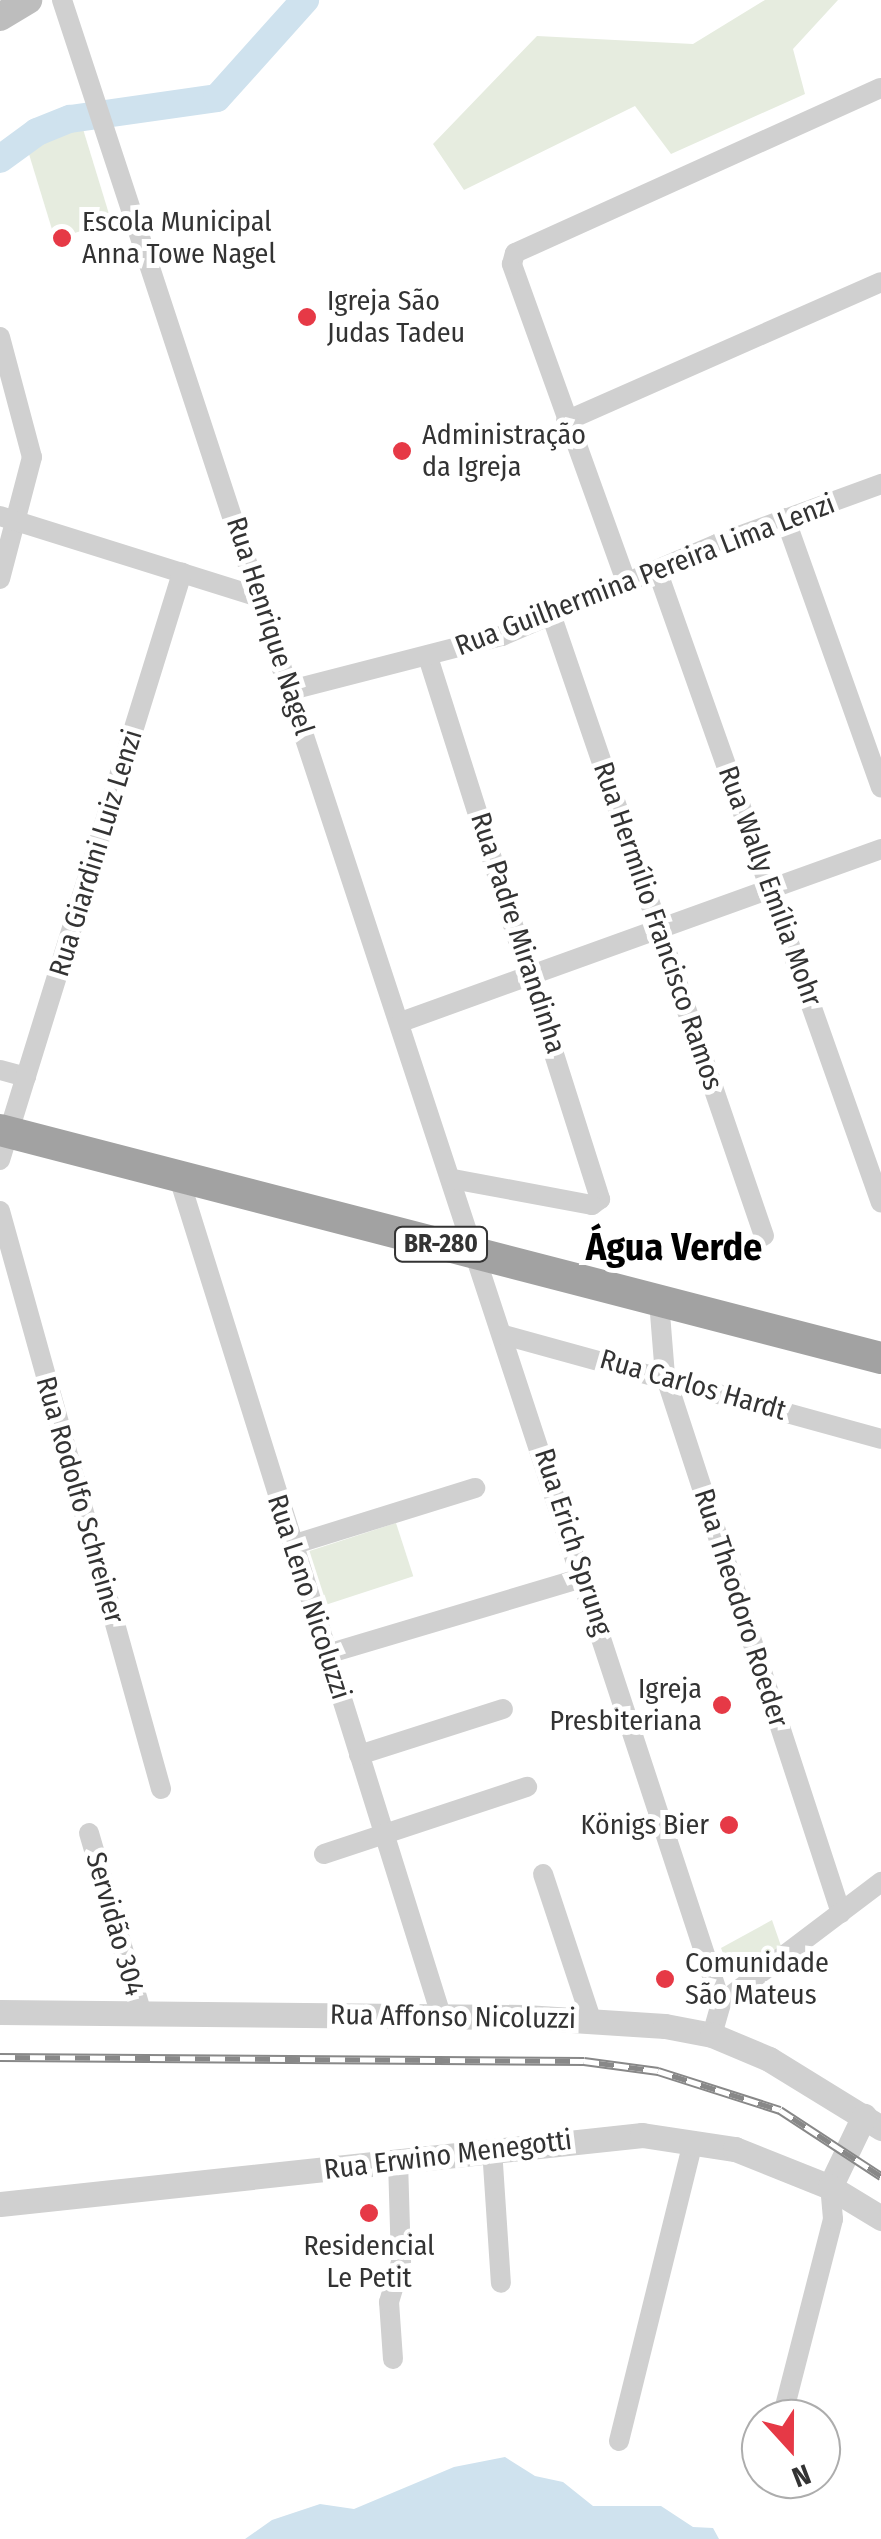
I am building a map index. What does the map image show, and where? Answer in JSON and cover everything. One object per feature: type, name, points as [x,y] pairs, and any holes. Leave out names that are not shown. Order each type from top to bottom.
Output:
[{"type":"highway","name":"BR-280","points":[[3,1141],[179,1178],[881,1358]]},
{"type":"main road","points":[[0,17],[28,0]]},
{"type":"street","name":"Rua Henrique Nagel","points":[[62,0],[107,123],[259,597],[477,1253]]},
{"type":"street","points":[[627,584],[512,264],[515,254],[881,88]]},
{"type":"street","points":[[566,421],[881,282]]},
{"type":"street","points":[[0,337],[32,457],[9,519],[0,580]]},
{"type":"street","name":"Rua Guilhermina Pereira Lima Lenzi","points":[[291,690],[428,657],[552,617],[785,518],[881,484]]},
{"type":"street","points":[[785,518],[881,787]]},
{"type":"street","points":[[9,519],[259,597]]},
{"type":"street","name":"Rua Wally Emília Mohr","points":[[657,570],[881,1203]]},
{"type":"street","name":"Rua Giardini Luiz Lenzi","points":[[3,1141],[182,573]]},
{"type":"street","name":"Rua Hermílio Francisco Ramos","points":[[552,617],[764,1236]]},
{"type":"street","name":"Rua Padre Mirandinha","points":[[428,657],[601,1188],[592,1206],[453,1178]]},
{"type":"street","points":[[400,1022],[881,849]]},
{"type":"street","points":[[0,1070],[26,1077]]},
{"type":"street","name":"Rua Leno Nicoluzzi","points":[[179,1178],[441,2015]]},
{"type":"street","name":"Rua Rodolfo Schreiner","points":[[0,1211],[160,1788]]},
{"type":"street","name":"Rua Erich Sprung","points":[[477,1253],[721,2003]]},
{"type":"street","name":"Rua Theodoro Roeder","points":[[659,1301],[665,1376],[841,1913]]},
{"type":"street","name":"Rua Carlos Hardt","points":[[504,1335],[665,1376],[881,1439]]},
{"type":"street","points":[[292,1545],[475,1488]]},
{"type":"street","points":[[326,1654],[585,1576]]},
{"type":"street","points":[[359,1755],[503,1709]]},
{"type":"street","points":[[324,1854],[528,1787]]},
{"type":"street","name":"Servidão 304","points":[[89,1834],[142,2014]]},
{"type":"street","points":[[543,1874],[591,2020]]},
{"type":"street","points":[[712,2035],[721,2003],[881,1882]]},
{"type":"street","name":"Rua Affonso Nicoluzzi","points":[[0,2012],[441,2015],[591,2020],[712,2035],[801,2076],[873,2122]]},
{"type":"street","points":[[787,2399],[832,2219],[830,2186],[873,2122]]},
{"type":"street","name":"Rua Erwino Menegotti","points":[[0,2204],[628,2136],[693,2140],[830,2186],[881,2218]]},
{"type":"street","points":[[619,2441],[693,2140]]},
{"type":"street","points":[[492,2148],[500,2283]]},
{"type":"street","points":[[393,2359],[390,2302],[400,2262],[398,2161]]},
{"type":"shaded area","points":[[765,0],[838,0],[793,49],[805,94],[671,154],[635,106],[464,190],[433,144],[537,36],[693,44]]},
{"type":"shaded area","points":[[83,129],[111,222],[55,239],[27,146]]},
{"type":"shaded area","points":[[396,1523],[413,1576],[327,1604],[309,1551]]},
{"type":"shaded area","points":[[772,1920],[781,1946],[743,1975],[731,1974],[721,1948]]},
{"type":"water","points":[[505,2457],[535,2476],[563,2482],[593,2506],[661,2506],[693,2527],[713,2528],[719,2539],[245,2539],[272,2520],[320,2504],[354,2509],[454,2467]]},
{"type":"waterway","points":[[0,159],[37,132],[70,119],[217,98],[305,0]]},
{"type":"railway","points":[[0,2057],[584,2061],[658,2071],[780,2110],[881,2176]]},
{"type":"place","name":"Escola Municipal Anna Towe Nagel","points":[[62,238]]},
{"type":"place","name":"Igreja São Judas Tadeu","points":[[307,317]]},
{"type":"place","name":"Administração da Igreja","points":[[402,451]]},
{"type":"place","name":"Igreja Presbiteriana","points":[[722,1705]]},
{"type":"place","name":"Königs Bier","points":[[729,1825]]},
{"type":"place","name":"Comunidade São Mateus","points":[[665,1979]]},
{"type":"place","name":"Residencial Le Petit","points":[[369,2213]]},
{"type":"district","name":"Água Verde","points":[[674,1248]]}]
